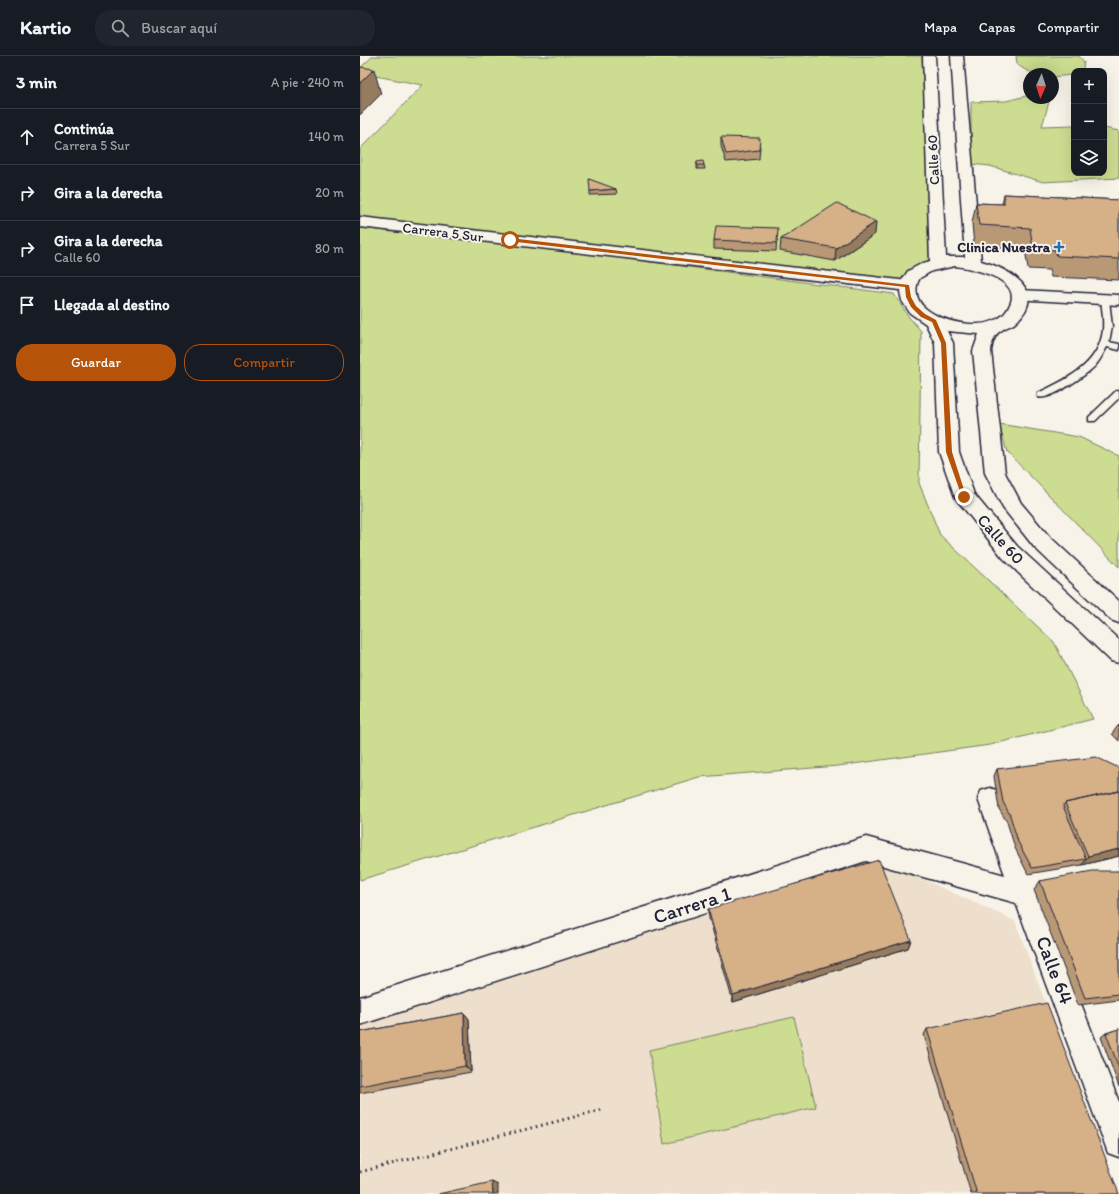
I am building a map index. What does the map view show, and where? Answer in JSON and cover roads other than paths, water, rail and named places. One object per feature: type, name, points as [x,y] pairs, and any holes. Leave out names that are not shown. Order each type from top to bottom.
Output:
[{"type":"main road","name":"Calle 60","points":[[929,56],[938,263]]},
{"type":"main road","name":"Calle 60","points":[[956,56],[972,209],[972,263]]},
{"type":"main road","name":"Carrera 5 Sur","points":[[360,222],[908,286]]},
{"type":"main road","points":[[955,261],[972,263],[989,267],[1003,274],[1014,284],[1020,295],[1020,304],[1015,313],[1007,320],[994,326],[964,329],[948,327],[923,316],[914,307],[908,297],[908,286],[913,276],[924,268],[938,263],[955,261]]},
{"type":"main road","points":[[1020,295],[1112,300]]},
{"type":"main road","name":"Calle 60","points":[[934,322],[944,343],[949,452],[964,497],[1010,552],[1119,654]]},
{"type":"main road","name":"Calle 60","points":[[994,326],[985,338],[982,351],[996,473],[1013,508],[1040,541],[1119,614]]},
{"type":"main road","name":"Calle 64","points":[[990,799],[1119,1142]]},
{"type":"main road","name":"Carrera 1","points":[[360,1011],[866,849],[1024,890],[1119,863]]},
{"type":"lane","points":[[1041,395],[1071,382],[1091,365],[1104,344],[1112,300]]},
{"type":"lane","points":[[1104,344],[1119,347]]},
{"type":"lane","points":[[1092,419],[1119,393]]},
{"type":"place","name":"Clinica Nuestra","points":[[1059,247]]}]
